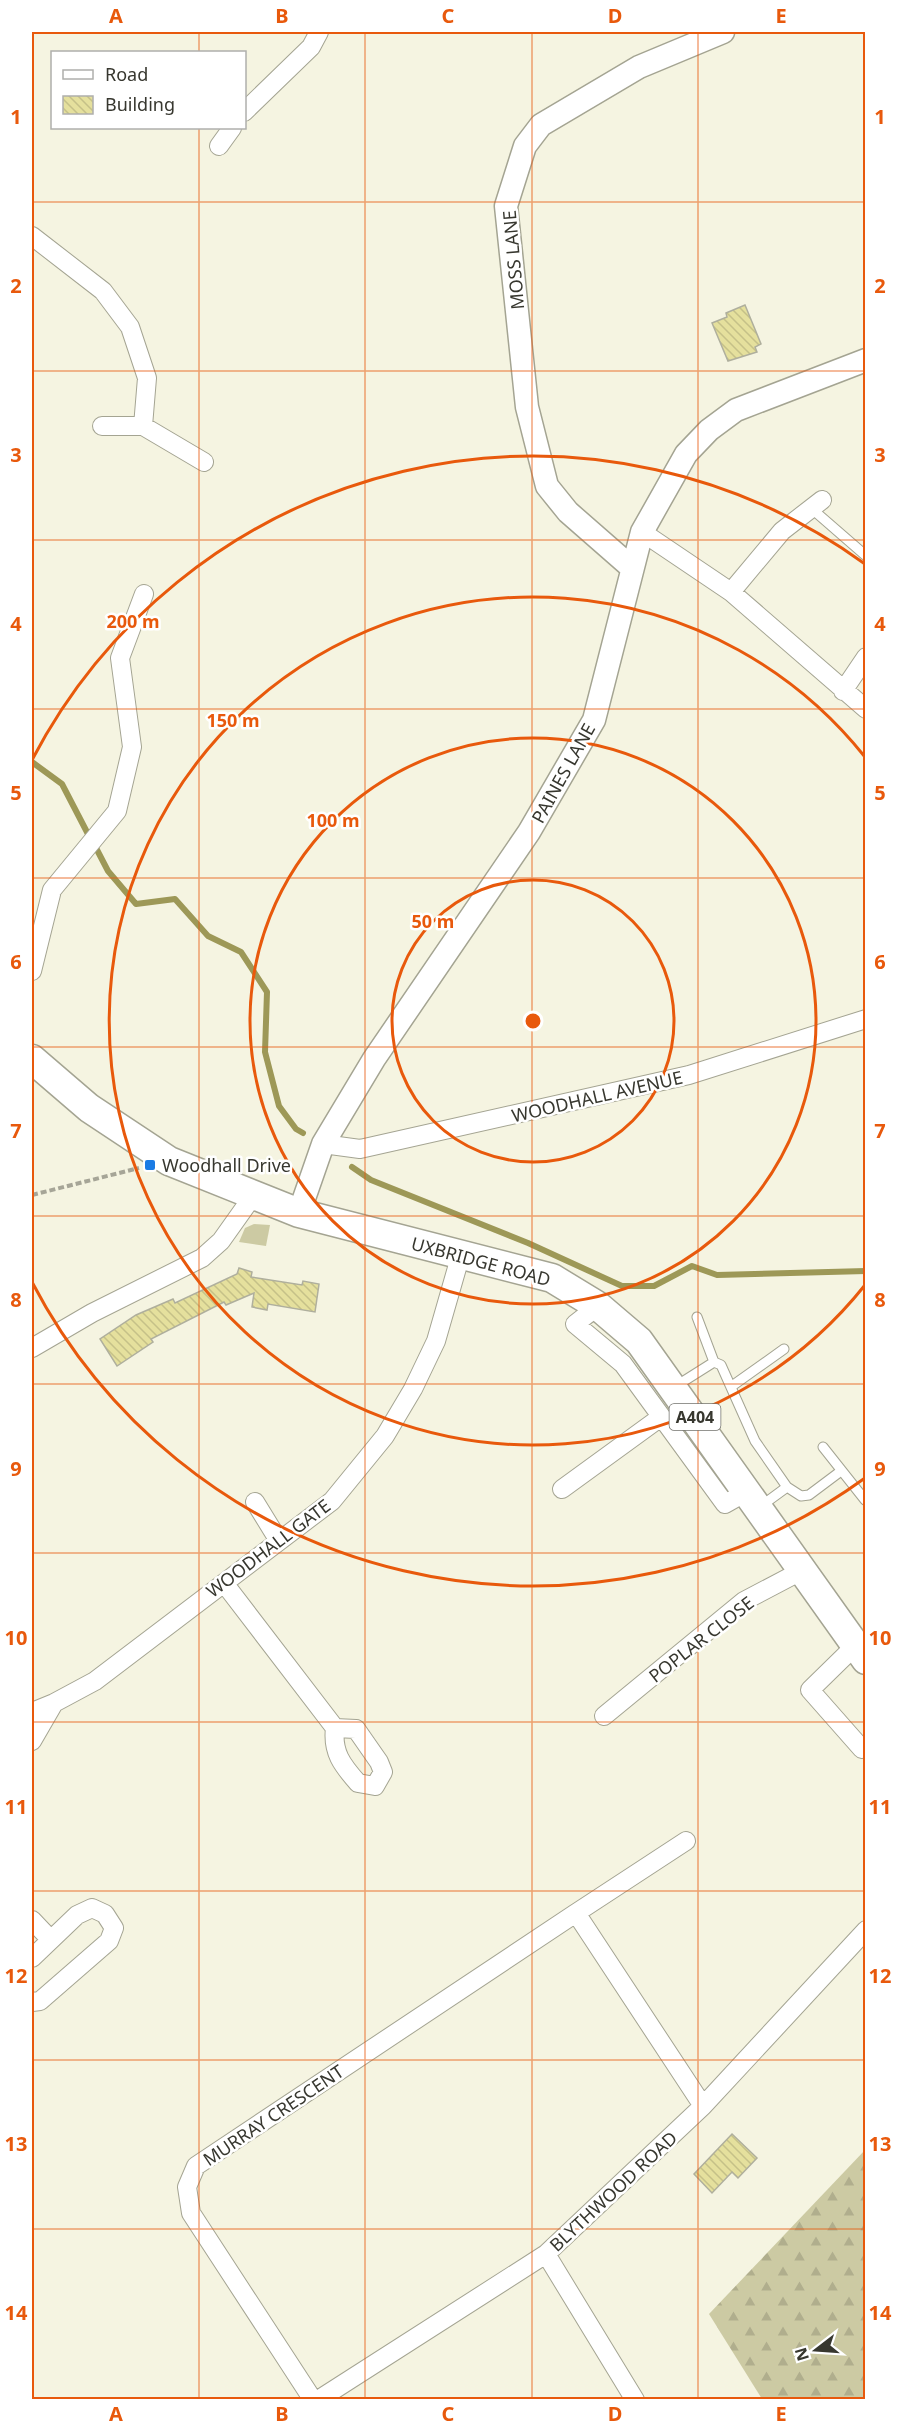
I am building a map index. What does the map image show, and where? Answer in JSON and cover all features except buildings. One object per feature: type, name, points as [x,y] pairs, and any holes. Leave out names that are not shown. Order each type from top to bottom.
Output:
[{"type":"main road","name":"UXBRIDGE ROAD","points":[[32,1059],[89,1108],[169,1161],[299,1213],[552,1278],[598,1306],[639,1341],[674,1387],[860,1653]]},
{"type":"street","points":[[246,110],[311,47],[319,32]]},
{"type":"street","name":"MOSS LANE","points":[[632,568],[568,512],[547,486],[527,407],[507,206],[525,146],[541,125],[639,67],[723,32]]},
{"type":"street","points":[[219,146],[231,129]]},
{"type":"street","points":[[32,236],[103,291],[130,327],[147,378],[143,426]]},
{"type":"street","name":"PAINES LANE","points":[[299,1213],[324,1144],[376,1055],[529,832],[594,720],[642,532],[686,454],[718,423],[736,410],[866,360]]},
{"type":"street","points":[[102,426],[143,426],[204,462]]},
{"type":"street","points":[[731,592],[782,531],[817,504]]},
{"type":"street","points":[[642,532],[731,592],[866,709]]},
{"type":"street","points":[[32,971],[52,890],[117,811],[132,747],[120,658],[144,594]]},
{"type":"street","points":[[843,691],[866,657]]},
{"type":"street","name":"WOODHALL AVENUE","points":[[324,1144],[360,1149],[689,1076],[866,1019]]},
{"type":"street","points":[[32,1348],[92,1313],[202,1258],[221,1241],[253,1196]]},
{"type":"street","name":"WOODHALL GATE","points":[[32,1712],[95,1681],[332,1501],[385,1436],[413,1389],[436,1341],[461,1254]]},
{"type":"street","points":[[598,1306],[575,1324],[623,1364],[725,1504],[753,1500]]},
{"type":"street","points":[[562,1489],[662,1418]]},
{"type":"street","points":[[255,1502],[279,1541]]},
{"type":"street","name":"POPLAR CLOSE","points":[[604,1716],[744,1601],[803,1570]]},
{"type":"street","points":[[224,1582],[335,1728]]},
{"type":"street","points":[[860,1653],[810,1690],[862,1749]]},
{"type":"street","points":[[32,1741],[54,1703]]},
{"type":"street","name":"MURRAY CRESCENT","points":[[316,2400],[191,2213],[187,2187],[196,2166],[686,1841]]},
{"type":"street","points":[[32,1958],[77,1915],[92,1908],[105,1914],[114,1928],[109,1941],[40,2001],[32,2002]]},
{"type":"street","points":[[576,1913],[703,2106]]},
{"type":"street","points":[[32,1920],[50,1939]]},
{"type":"street","name":"BLYTHWOOD ROAD","points":[[316,2400],[546,2254],[703,2106],[866,1930]]},
{"type":"street","points":[[546,2254],[635,2400]]},
{"type":"lane","points":[[817,504],[865,555]]},
{"type":"lane","points":[[697,1317],[714,1362],[720,1365],[732,1386],[755,1441],[787,1487],[801,1496],[809,1495],[841,1471]]},
{"type":"lane","points":[[732,1386],[784,1349]]},
{"type":"lane","points":[[674,1387],[714,1362]]},
{"type":"lane","points":[[823,1447],[865,1500]]},
{"type":"lane","points":[[753,1500],[787,1487]]},
{"type":"path","points":[[32,1195],[169,1161]]},
{"type":"green space","points":[[254,1224],[270,1225],[266,1246],[239,1242],[245,1228]]},
{"type":"green space","points":[[865,2150],[865,2399],[762,2399],[709,2314]]},
{"type":"waterway","points":[[32,762],[62,784],[89,836]]},
{"type":"waterway","points":[[95,846],[108,871],[136,904],[175,899],[208,936],[241,952],[267,992],[265,1052],[279,1106],[296,1129],[303,1133]]},
{"type":"waterway","points":[[352,1167],[371,1180],[528,1243],[622,1286],[654,1286],[692,1266],[717,1275],[866,1271]]},
{"type":"place","name":"Woodhall Drive","points":[[150,1165]]}]
